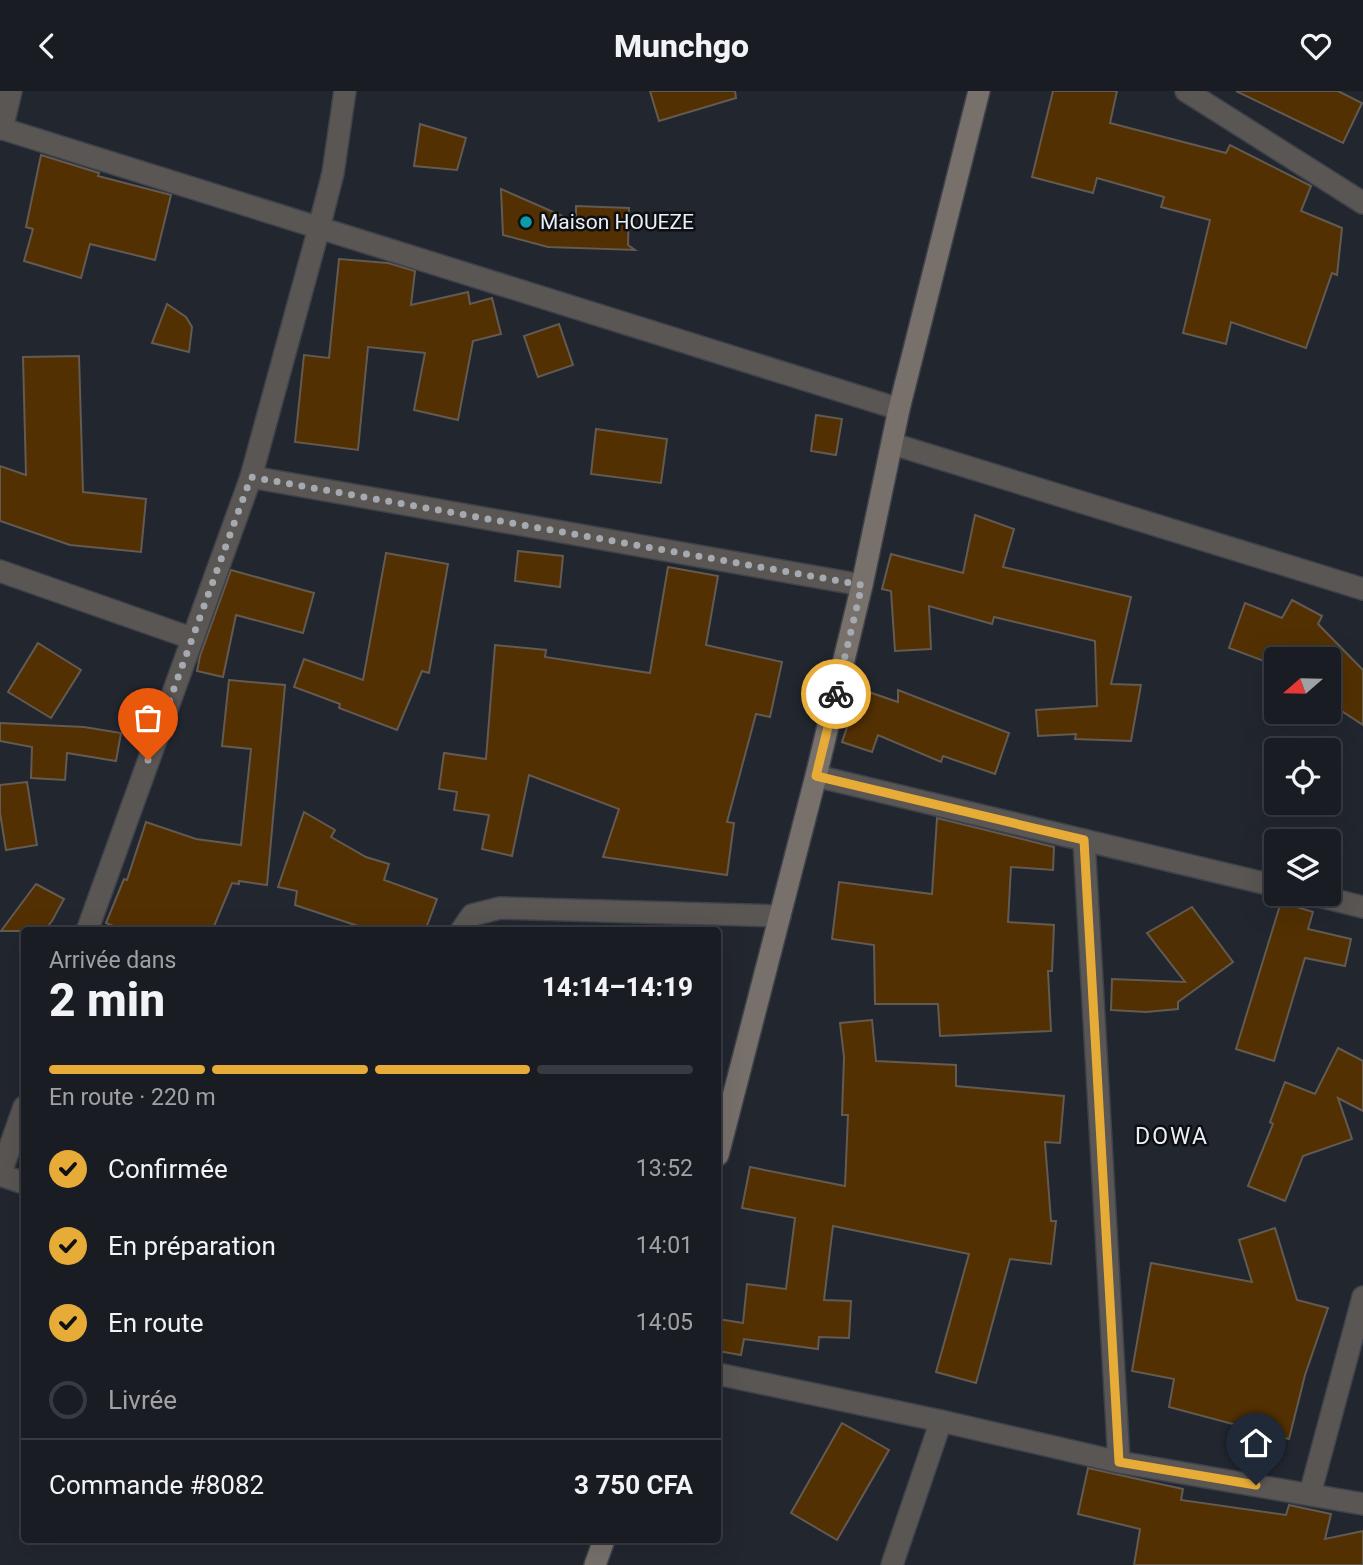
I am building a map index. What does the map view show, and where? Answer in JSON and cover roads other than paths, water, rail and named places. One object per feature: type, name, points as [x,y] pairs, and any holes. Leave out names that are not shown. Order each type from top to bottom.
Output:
[{"type":"main road","points":[[721,1143],[816,776],[862,585],[899,409],[979,91]]},
{"type":"main road","points":[[595,1565],[603,1543]]},
{"type":"street","points":[[11,91],[1,129],[899,409]]},
{"type":"street","points":[[88,927],[251,477],[333,173],[345,91]]},
{"type":"street","points":[[1186,91],[1363,203]]},
{"type":"street","points":[[892,444],[1363,589]]},
{"type":"street","points":[[251,477],[862,585]]},
{"type":"street","points":[[0,571],[191,638]]},
{"type":"street","points":[[816,776],[1264,883]]},
{"type":"street","points":[[1084,840],[1119,1462]]},
{"type":"street","points":[[1341,902],[1363,907]]},
{"type":"street","points":[[464,927],[472,915],[500,908],[779,916]]},
{"type":"street","points":[[21,1116],[0,1175],[21,1182]]},
{"type":"street","points":[[1310,1494],[1363,1297]]},
{"type":"street","points":[[721,1375],[1119,1462],[1363,1504]]},
{"type":"street","points":[[892,1565],[942,1421]]},
{"type":"place","name":"Maison HOUEZE","points":[[526,222]]},
{"type":"district","name":"DOWA","points":[[1172,1136]]}]
